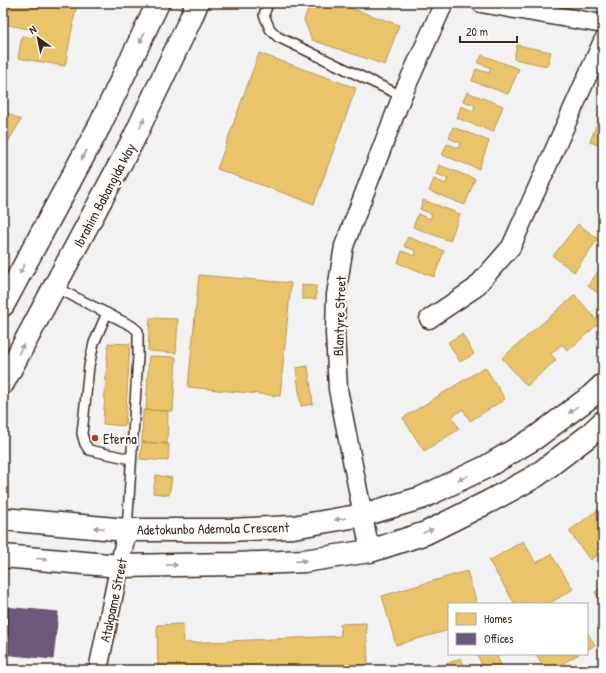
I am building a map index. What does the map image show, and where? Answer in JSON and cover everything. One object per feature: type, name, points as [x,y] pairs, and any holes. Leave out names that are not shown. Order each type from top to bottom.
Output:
[{"type":"main road","points":[[3,305],[100,125],[158,3]]},
{"type":"main road","name":"Ibrahim Babangida Way","points":[[3,383],[133,140],[197,3]]},
{"type":"main road","name":"Adetokunbo Ademola Crescent","points":[[11,520],[127,530],[230,530],[293,527],[363,515],[421,498],[486,467],[535,438],[590,397],[603,385]]},
{"type":"main road","points":[[4,556],[120,566],[304,561],[370,550],[426,532],[490,501],[536,476],[587,437],[603,422]]},
{"type":"main road","points":[[3,504],[11,520]]},
{"type":"street","name":"Blantyre Street","points":[[370,550],[338,389],[335,333],[336,295],[344,246],[402,96],[444,3]]},
{"type":"street","points":[[481,3],[603,24]]},
{"type":"street","points":[[429,319],[475,288],[511,247],[603,41]]},
{"type":"street","name":"Atakpame Street","points":[[98,670],[127,530]]},
{"type":"lane","points":[[268,3],[264,15],[270,29],[278,37],[402,96]]},
{"type":"lane","points":[[55,287],[132,326],[138,331],[138,356],[127,530]]},
{"type":"lane","points":[[107,313],[94,343],[82,434],[85,444],[90,450],[131,459]]},
{"type":"building: Homes","points":[[3,3],[77,3],[65,66],[18,58],[22,36],[33,38],[34,30],[3,24]]},
{"type":"building: Homes","points":[[310,3],[336,3],[399,25],[385,65],[312,40],[304,20]]},
{"type":"building: Homes","points":[[517,45],[551,52],[547,66],[514,59]]},
{"type":"building: Homes","points":[[259,53],[356,88],[314,204],[217,169]]},
{"type":"building: Homes","points":[[482,55],[519,69],[508,94],[472,81],[476,69],[489,73],[491,68],[478,63]]},
{"type":"building: Homes","points":[[467,92],[503,106],[493,132],[457,118],[461,106],[473,111],[475,105],[463,101]]},
{"type":"building: Homes","points":[[603,109],[603,147],[590,142]]},
{"type":"building: Homes","points":[[8,113],[21,120],[3,150],[3,120]]},
{"type":"building: Homes","points":[[453,127],[489,141],[479,169],[442,155],[447,144],[459,148],[461,143],[449,138]]},
{"type":"building: Homes","points":[[439,165],[475,179],[465,205],[429,191],[434,179],[446,184],[448,178],[436,174]]},
{"type":"building: Homes","points":[[423,200],[460,214],[450,241],[413,227],[418,214],[430,219],[432,214],[420,209]]},
{"type":"building: Homes","points":[[578,224],[598,239],[574,272],[553,256]]},
{"type":"building: Homes","points":[[408,237],[444,251],[434,277],[398,263],[402,251],[415,256],[416,251],[404,246]]},
{"type":"building: Homes","points":[[603,264],[603,297],[588,286]]},
{"type":"building: Homes","points":[[199,275],[291,283],[280,396],[188,387]]},
{"type":"building: Homes","points":[[302,285],[316,286],[316,299],[302,299]]},
{"type":"building: Homes","points":[[575,295],[599,323],[568,351],[562,344],[551,354],[556,360],[527,386],[502,358]]},
{"type":"building: Homes","points":[[150,318],[178,319],[176,353],[148,351]]},
{"type":"building: Homes","points":[[462,334],[474,354],[460,362],[448,342]]},
{"type":"building: Homes","points":[[108,343],[130,344],[125,426],[103,424]]},
{"type":"building: Homes","points":[[149,356],[176,357],[173,411],[146,410]]},
{"type":"building: Homes","points":[[308,366],[313,404],[301,406],[296,368]]},
{"type":"building: Homes","points":[[485,367],[505,399],[470,421],[463,409],[452,417],[459,429],[424,451],[403,418]]},
{"type":"building: Homes","points":[[143,410],[168,411],[167,444],[142,442]]},
{"type":"building: Homes","points":[[142,442],[169,444],[168,461],[140,459]]},
{"type":"building: Homes","points":[[156,475],[172,478],[169,495],[153,493]]},
{"type":"building: Homes","points":[[603,506],[603,551],[590,560],[569,531]]},
{"type":"building: Homes","points":[[523,541],[536,563],[551,554],[573,589],[551,603],[514,603],[489,561]]},
{"type":"building: Homes","points":[[467,571],[477,603],[448,603],[448,630],[396,645],[382,596]]},
{"type":"building: Homes","points":[[603,587],[603,606],[595,592]]},
{"type":"building: Homes","points":[[366,623],[368,665],[227,670],[158,670],[157,625],[183,624],[184,643],[341,636],[340,624]]},
{"type":"building: Homes","points":[[588,634],[595,645],[588,649]]},
{"type":"building: Homes","points":[[477,655],[496,655],[503,670],[484,670]]},
{"type":"building: Homes","points":[[537,655],[577,655],[552,670],[545,670]]},
{"type":"building: Homes","points":[[461,658],[466,670],[432,670]]},
{"type":"building: Offices","points":[[3,607],[58,612],[53,659],[3,654]]},
{"type":"place","name":"Eterna","points":[[95,438]]}]
